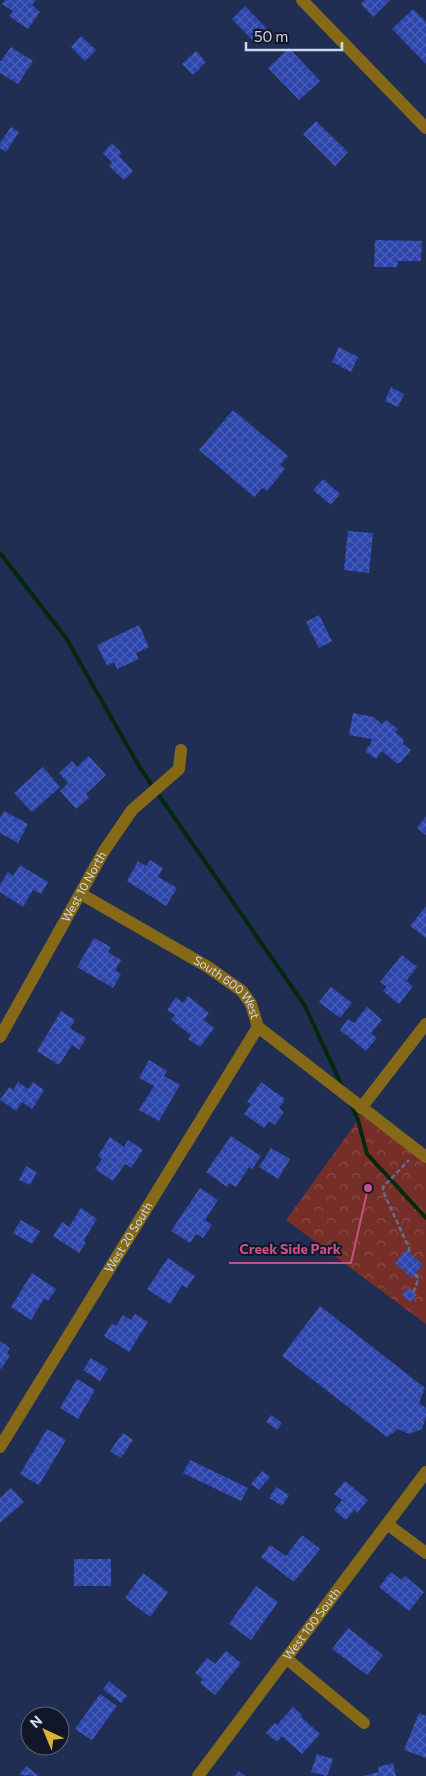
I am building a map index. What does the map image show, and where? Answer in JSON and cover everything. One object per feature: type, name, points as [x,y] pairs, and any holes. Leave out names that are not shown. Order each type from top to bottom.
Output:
[{"type":"street","points":[[302,0],[424,124]]},
{"type":"street","name":"West 10 North","points":[[0,1036],[104,851],[132,810],[179,769],[181,750]]},
{"type":"street","name":"South 600 West","points":[[81,894],[208,968],[242,991],[251,1004],[258,1027],[426,1157]]},
{"type":"street","points":[[361,1108],[426,1024]]},
{"type":"street","name":"West 20 South","points":[[0,1447],[258,1027]]},
{"type":"street","name":"West 100 South","points":[[198,1776],[426,1472]]},
{"type":"street","points":[[387,1524],[426,1553]]},
{"type":"street","points":[[287,1659],[364,1723]]},
{"type":"path","points":[[409,1252],[410,1248],[383,1192],[383,1187],[410,1160]]},
{"type":"path","points":[[413,1292],[418,1278],[415,1274]]},
{"type":"green space","points":[[361,1108],[426,1157],[426,1324],[286,1220],[358,1120]]},
{"type":"building","points":[[5,0],[36,0],[32,5],[40,12],[28,29],[9,16],[13,11],[2,4]]},
{"type":"building","points":[[365,0],[390,0],[373,17],[361,4]]},
{"type":"building","points":[[245,6],[270,32],[257,45],[232,19]]},
{"type":"building","points":[[413,9],[426,22],[426,64],[392,29]]},
{"type":"building","points":[[81,36],[96,50],[85,61],[71,47]]},
{"type":"building","points":[[11,47],[33,61],[18,84],[0,73],[0,61]]},
{"type":"building","points":[[289,48],[320,81],[299,100],[268,68]]},
{"type":"building","points":[[196,51],[206,62],[193,75],[182,64]]},
{"type":"building","points":[[316,121],[348,152],[335,166],[303,134]]},
{"type":"building","points":[[11,127],[19,132],[6,152],[0,148],[0,143]]},
{"type":"building","points":[[112,143],[122,153],[119,156],[133,171],[124,180],[109,166],[112,162],[103,153]]},
{"type":"building","points":[[375,240],[422,241],[421,261],[398,261],[397,267],[374,267]]},
{"type":"building","points":[[339,347],[358,357],[351,372],[332,362]]},
{"type":"building","points":[[391,387],[404,394],[398,407],[385,401]]},
{"type":"building","points":[[233,410],[288,456],[280,465],[285,469],[267,491],[262,488],[254,497],[199,450]]},
{"type":"building","points":[[323,479],[340,494],[331,505],[313,490]]},
{"type":"building","points":[[348,531],[373,533],[369,573],[344,570]]},
{"type":"building","points":[[319,615],[332,641],[319,648],[306,622]]},
{"type":"building","points":[[139,625],[149,647],[136,653],[139,659],[117,669],[114,662],[107,666],[97,645]]},
{"type":"building","points":[[353,713],[373,717],[382,724],[386,720],[398,729],[395,732],[404,740],[403,744],[411,750],[400,763],[396,763],[382,751],[376,759],[365,751],[372,739],[349,735]]},
{"type":"building","points":[[89,756],[106,775],[86,794],[89,798],[76,809],[60,791],[68,783],[59,773],[72,761],[77,767]]},
{"type":"building","points":[[43,767],[60,787],[32,812],[14,793]]},
{"type":"building","points":[[4,811],[28,824],[18,843],[0,833],[0,818]]},
{"type":"building","points":[[426,816],[426,835],[417,828]]},
{"type":"building","points":[[150,860],[163,868],[158,877],[177,888],[166,906],[127,881],[138,861],[146,866]]},
{"type":"building","points":[[20,865],[48,882],[41,894],[33,890],[23,907],[0,892],[0,885],[8,872],[13,876]]},
{"type":"building","points":[[426,906],[426,938],[410,926]]},
{"type":"building","points":[[94,938],[111,947],[108,952],[121,960],[115,970],[121,974],[113,988],[77,967]]},
{"type":"building","points":[[402,955],[417,967],[406,981],[413,986],[399,1004],[383,991],[387,987],[380,982]]},
{"type":"building","points":[[331,987],[352,1003],[340,1018],[319,1002]]},
{"type":"building","points":[[188,996],[209,1013],[204,1020],[214,1028],[200,1047],[188,1039],[191,1035],[171,1020],[175,1015],[167,1010],[176,997],[183,1003]]},
{"type":"building","points":[[367,1007],[382,1020],[371,1033],[377,1038],[366,1051],[340,1030],[348,1019],[354,1023]]},
{"type":"building","points":[[61,1011],[75,1020],[70,1028],[86,1038],[79,1050],[72,1045],[59,1065],[37,1051]]},
{"type":"building","points":[[149,1060],[167,1071],[164,1076],[180,1085],[159,1121],[139,1110],[154,1086],[139,1078]]},
{"type":"building","points":[[18,1082],[28,1089],[33,1082],[44,1090],[32,1109],[22,1102],[16,1111],[0,1100],[9,1087],[13,1090]]},
{"type":"building","points":[[261,1082],[285,1099],[279,1108],[284,1112],[275,1125],[269,1121],[264,1128],[244,1114],[251,1104],[247,1102]]},
{"type":"building","points":[[231,1136],[261,1156],[252,1169],[249,1167],[236,1187],[229,1183],[227,1187],[206,1172]]},
{"type":"building","points":[[110,1137],[124,1147],[128,1140],[143,1150],[131,1168],[125,1164],[113,1181],[95,1169],[102,1159],[98,1156]]},
{"type":"building","points":[[271,1148],[290,1159],[278,1179],[259,1167]]},
{"type":"building","points":[[26,1166],[37,1172],[30,1185],[19,1180]]},
{"type":"building","points":[[200,1188],[218,1200],[205,1220],[212,1225],[203,1238],[196,1234],[190,1243],[171,1231]]},
{"type":"building","points":[[81,1208],[97,1219],[84,1240],[86,1242],[79,1253],[53,1236],[62,1222],[69,1227]]},
{"type":"building","points":[[21,1220],[40,1231],[32,1244],[13,1233]]},
{"type":"building","points":[[406,1250],[423,1264],[412,1278],[395,1263]]},
{"type":"building","points":[[168,1258],[195,1276],[187,1288],[182,1285],[170,1304],[147,1289]]},
{"type":"building","points":[[32,1273],[56,1289],[48,1301],[44,1299],[31,1320],[11,1307]]},
{"type":"building","points":[[407,1288],[417,1295],[411,1302],[402,1295]]},
{"type":"building","points":[[320,1306],[425,1388],[419,1403],[426,1408],[422,1429],[409,1434],[398,1429],[387,1437],[282,1356]]},
{"type":"building","points":[[135,1314],[148,1322],[129,1352],[104,1336],[112,1323],[116,1326],[123,1315],[131,1320]]},
{"type":"building","points":[[0,1341],[10,1348],[7,1353],[10,1356],[1,1369],[0,1368]]},
{"type":"building","points":[[91,1358],[108,1369],[100,1381],[83,1370]]},
{"type":"building","points":[[77,1379],[95,1390],[78,1419],[60,1408]]},
{"type":"building","points":[[271,1415],[282,1423],[277,1430],[266,1422]]},
{"type":"building","points":[[47,1429],[66,1440],[39,1485],[20,1474]]},
{"type":"building","points":[[123,1433],[133,1440],[121,1458],[110,1451]]},
{"type":"building","points":[[190,1460],[248,1488],[241,1501],[183,1473]]},
{"type":"building","points":[[262,1471],[270,1477],[259,1490],[251,1484]]},
{"type":"building","points":[[345,1481],[368,1500],[357,1513],[354,1510],[346,1520],[334,1510],[342,1500],[334,1494]]},
{"type":"building","points":[[276,1487],[289,1495],[282,1506],[269,1498]]},
{"type":"building","points":[[11,1488],[24,1502],[0,1523],[0,1498]]},
{"type":"building","points":[[302,1535],[320,1549],[294,1582],[261,1557],[270,1545],[286,1556]]},
{"type":"building","points":[[74,1559],[111,1559],[111,1586],[74,1586]]},
{"type":"building","points":[[391,1572],[401,1580],[405,1576],[424,1592],[409,1611],[379,1587]]},
{"type":"building","points":[[143,1573],[168,1592],[150,1617],[125,1598]]},
{"type":"building","points":[[256,1586],[278,1602],[251,1640],[229,1624]]},
{"type":"building","points":[[348,1628],[383,1655],[367,1675],[332,1649]]},
{"type":"building","points":[[226,1651],[241,1663],[215,1695],[200,1683],[203,1679],[195,1673],[207,1658],[215,1664]]},
{"type":"building","points":[[109,1681],[127,1696],[121,1703],[103,1689]]},
{"type":"building","points":[[100,1694],[117,1706],[92,1740],[75,1729]]},
{"type":"building","points":[[293,1707],[320,1734],[302,1754],[282,1736],[277,1742],[266,1733],[275,1723],[277,1725]]},
{"type":"building","points":[[419,1713],[426,1716],[426,1758],[404,1750]]},
{"type":"building","points":[[317,1754],[333,1759],[327,1776],[311,1772]]},
{"type":"building","points":[[393,1763],[396,1776],[363,1776],[379,1772],[378,1767]]},
{"type":"building","points":[[26,1766],[39,1776],[19,1775]]},
{"type":"building","points":[[239,1771],[245,1776],[235,1776]]},
{"type":"waterway","points":[[0,553],[66,638],[140,768],[305,1006],[342,1086]]},
{"type":"waterway","points":[[351,1104],[358,1120],[367,1154],[426,1218]]},
{"type":"place","name":"Creek Side Park","points":[[368,1188]]}]
